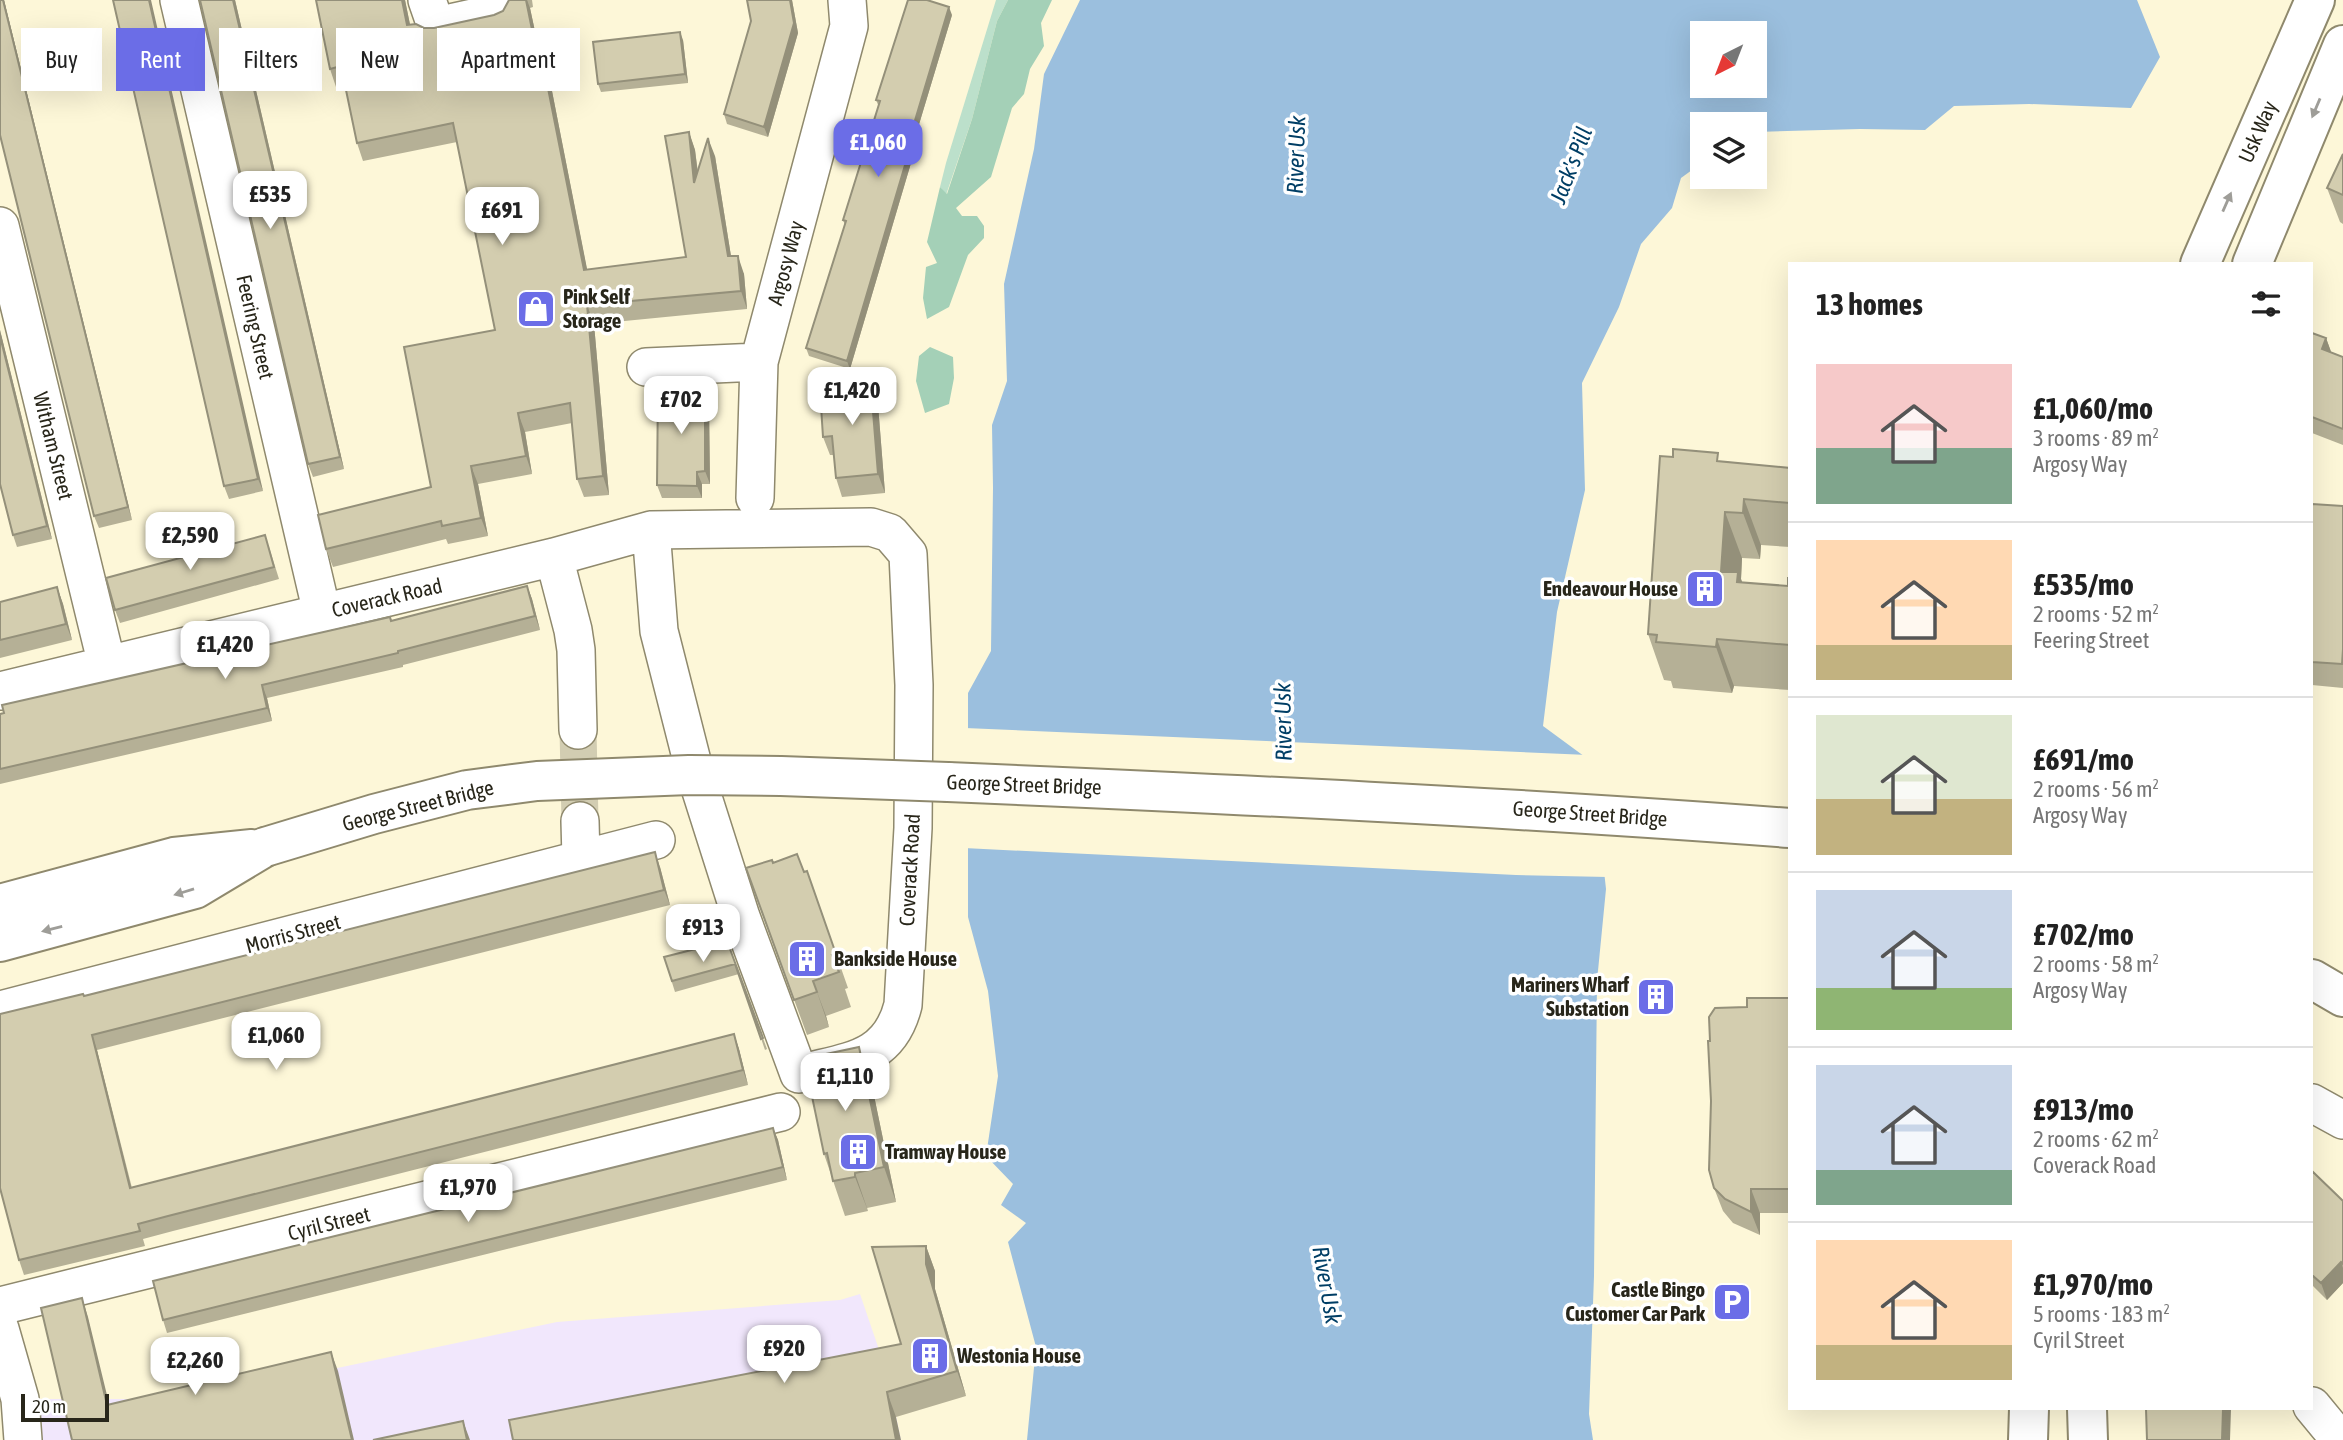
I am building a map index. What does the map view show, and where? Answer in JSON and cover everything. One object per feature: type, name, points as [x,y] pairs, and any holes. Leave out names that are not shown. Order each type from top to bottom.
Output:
[{"type":"main road","name":"Usk Way","points":[[2201,262],[2315,0]]},
{"type":"main road","name":"Usk Way","points":[[2253,262],[2343,45]]},
{"type":"main road","name":"George Street Bridge","points":[[0,904],[174,857],[265,847],[374,814],[467,790],[537,782],[689,775],[900,780],[1334,799],[1604,814],[1788,828]]},
{"type":"main road","name":"George Street Bridge","points":[[0,942],[195,889],[265,847]]},
{"type":"main road","points":[[2313,980],[2343,997]]},
{"type":"main road","points":[[2028,1440],[2029,1410]]},
{"type":"main road","points":[[2087,1410],[2088,1440]]},
{"type":"street","name":"Feering Street","points":[[179,0],[322,613]]},
{"type":"street","points":[[427,0],[436,26],[496,13]]},
{"type":"street","name":"Argosy Way","points":[[755,498],[759,362],[849,26],[847,0]]},
{"type":"street","name":"Witham Street","points":[[0,226],[107,665]]},
{"type":"street","points":[[646,367],[759,362]]},
{"type":"street","name":"Coverack Road","points":[[0,691],[554,557],[650,530],[871,527],[890,533],[908,554],[914,684],[913,815],[902,1005],[898,1022],[890,1036],[881,1047],[867,1055],[799,1074],[741,917],[694,769],[659,631],[650,530]]},
{"type":"street","points":[[554,557],[574,640],[578,730]]},
{"type":"street","points":[[580,821],[581,859]]},
{"type":"street","name":"Morris Street","points":[[4,1009],[656,840]]},
{"type":"street","points":[[2313,1104],[2343,1120]]},
{"type":"street","name":"Cyril Street","points":[[0,1306],[781,1112]]},
{"type":"street","points":[[0,1329],[20,1399],[23,1440]]},
{"type":"street","points":[[2313,1407],[2340,1440]]},
{"type":"shaded area","points":[[860,1294],[887,1373],[901,1440],[23,1440],[20,1399],[189,1399],[557,1322],[840,1300]]},
{"type":"green space","points":[[996,0],[1008,0],[997,21],[972,119],[946,195],[940,187],[946,163]]},
{"type":"green space","points":[[1008,0],[1052,0],[1041,23],[1044,46],[1030,69],[1024,94],[1012,108],[991,177],[956,208],[962,216],[977,216],[984,226],[984,238],[968,255],[949,307],[927,319],[923,298],[926,267],[937,263],[927,242],[940,187],[947,194],[972,119],[997,21]]},
{"type":"green space","points":[[930,347],[953,357],[954,378],[949,404],[925,413],[916,381],[919,356]]},
{"type":"water","points":[[1080,0],[2137,0],[2160,57],[2131,108],[2029,104],[1954,106],[1925,130],[1767,132],[1767,112],[1690,112],[1690,171],[1681,178],[1672,208],[1641,244],[1619,307],[1582,383],[1585,490],[1557,612],[1543,726],[1592,762],[1606,889],[1597,981],[1594,1276],[1589,1414],[1593,1440],[1027,1440],[1036,1347],[1008,1242],[1026,1223],[1001,1205],[1013,1184],[986,1156],[998,1076],[988,991],[968,917],[968,693],[991,651],[992,425],[1007,381],[1004,284],[1034,149],[1044,74]]},
{"type":"pier","points":[[965,728],[1588,755],[1595,761],[1608,877],[1516,875],[964,848]]},
{"type":"building","points":[[0,0],[3,0],[21,73],[21,91],[25,91],[128,507],[94,516],[0,135]]},
{"type":"building","points":[[113,0],[149,0],[155,28],[119,28]]},
{"type":"building","points":[[200,0],[233,0],[240,28],[219,28],[219,82]]},
{"type":"building","points":[[316,0],[402,0],[407,25],[434,28],[494,15],[503,11],[509,0],[526,0],[532,28],[437,28],[437,91],[549,91],[584,270],[686,257],[665,136],[689,132],[694,183],[708,138],[728,256],[738,256],[741,291],[587,305],[603,476],[577,479],[570,403],[518,413],[526,456],[471,466],[481,518],[442,526],[441,521],[326,549],[318,515],[431,487],[404,347],[495,330],[453,123],[357,143],[346,91],[423,91],[423,28],[336,28],[336,67],[330,69]]},
{"type":"building","points":[[747,0],[790,0],[794,23],[764,127],[724,114],[751,21]]},
{"type":"building","points":[[908,0],[927,0],[949,7],[847,361],[806,348],[846,221],[843,220],[880,101],[876,100]]},
{"type":"building","points":[[680,32],[685,74],[598,84],[593,42]]},
{"type":"building","points":[[134,91],[170,91],[258,479],[224,486]]},
{"type":"building","points":[[221,91],[254,91],[340,457],[308,464]]},
{"type":"building","points":[[2343,154],[2343,195],[2327,188]]},
{"type":"building","points":[[2313,333],[2326,338],[2322,349],[2343,357],[2343,429],[2313,417]]},
{"type":"building","points":[[0,336],[47,526],[13,535],[0,484]]},
{"type":"building","points":[[870,374],[878,474],[836,478],[832,436],[823,437],[821,406],[836,405],[833,376]]},
{"type":"building","points":[[693,386],[693,393],[705,392],[705,471],[697,472],[697,486],[657,485],[658,387]]},
{"type":"building","points":[[1673,449],[1718,453],[1717,461],[1788,468],[1788,503],[1744,499],[1743,513],[1725,512],[1721,572],[1738,572],[1737,582],[1788,586],[1788,645],[1717,639],[1716,647],[1656,642],[1657,635],[1648,634],[1660,456],[1673,457]]},
{"type":"building","points":[[2313,504],[2343,506],[2342,664],[2313,662]]},
{"type":"building","points":[[265,535],[274,567],[115,610],[106,578]]},
{"type":"building","points":[[527,586],[535,616],[398,653],[262,685],[267,708],[0,769],[0,714],[4,713],[2,705],[390,617],[391,621]]},
{"type":"building","points":[[57,587],[66,624],[0,640],[0,602]]},
{"type":"building","points":[[655,852],[664,890],[92,1035],[130,1188],[734,1034],[743,1070],[168,1216],[138,1224],[140,1231],[19,1260],[0,1188],[0,1014],[83,994],[84,996]]},
{"type":"building","name":"Bankside House","points":[[797,854],[804,872],[807,871],[836,954],[832,955],[839,972],[813,981],[817,992],[794,1000],[746,868],[772,860],[773,863]]},
{"type":"building","points":[[727,941],[763,1038],[761,1039],[735,964],[672,981],[664,957]]},
{"type":"building","points":[[1747,998],[1788,998],[1788,1189],[1751,1189],[1751,1212],[1725,1199],[1714,1188],[1709,1170],[1709,1017],[1715,1008],[1747,1007]]},
{"type":"building","name":"Tramway House","points":[[859,1047],[884,1167],[833,1181],[827,1153],[824,1154],[809,1082],[812,1082],[807,1058]]},
{"type":"building","points":[[773,1128],[783,1167],[163,1320],[153,1281]]},
{"type":"building","points":[[2313,1172],[2343,1201],[2343,1264],[2341,1262],[2321,1283],[2313,1276]]},
{"type":"building","points":[[926,1246],[926,1264],[957,1371],[887,1392],[896,1440],[513,1440],[509,1420],[901,1344],[872,1247]]},
{"type":"building","points":[[82,1298],[107,1405],[331,1352],[352,1440],[72,1440],[41,1308]]},
{"type":"building","points":[[2146,1410],[2223,1410],[2222,1440],[2147,1440]]},
{"type":"building","points":[[463,1421],[467,1440],[373,1440]]},
{"type":"tunnel","points":[[578,730],[580,821]]},
{"type":"place","name":"Pink Self Storage","points":[[536,309]]},
{"type":"place","name":"Endeavour House","points":[[1705,589]]},
{"type":"place","name":"Bankside House","points":[[807,959]]},
{"type":"place","name":"Mariners Wharf Substation","points":[[1656,997]]},
{"type":"place","name":"Tramway House","points":[[858,1152]]},
{"type":"place","name":"Castle Bingo Customer Car Park","points":[[1732,1302]]},
{"type":"place","name":"Westonia House","points":[[930,1356]]},
{"type":"water label","name":"River Usk","points":[[1296,155]]},
{"type":"water label","name":"Jack's Pill","points":[[1571,165]]},
{"type":"water label","name":"River Usk","points":[[1283,722]]},
{"type":"water label","name":"River Usk","points":[[1327,1285]]}]
